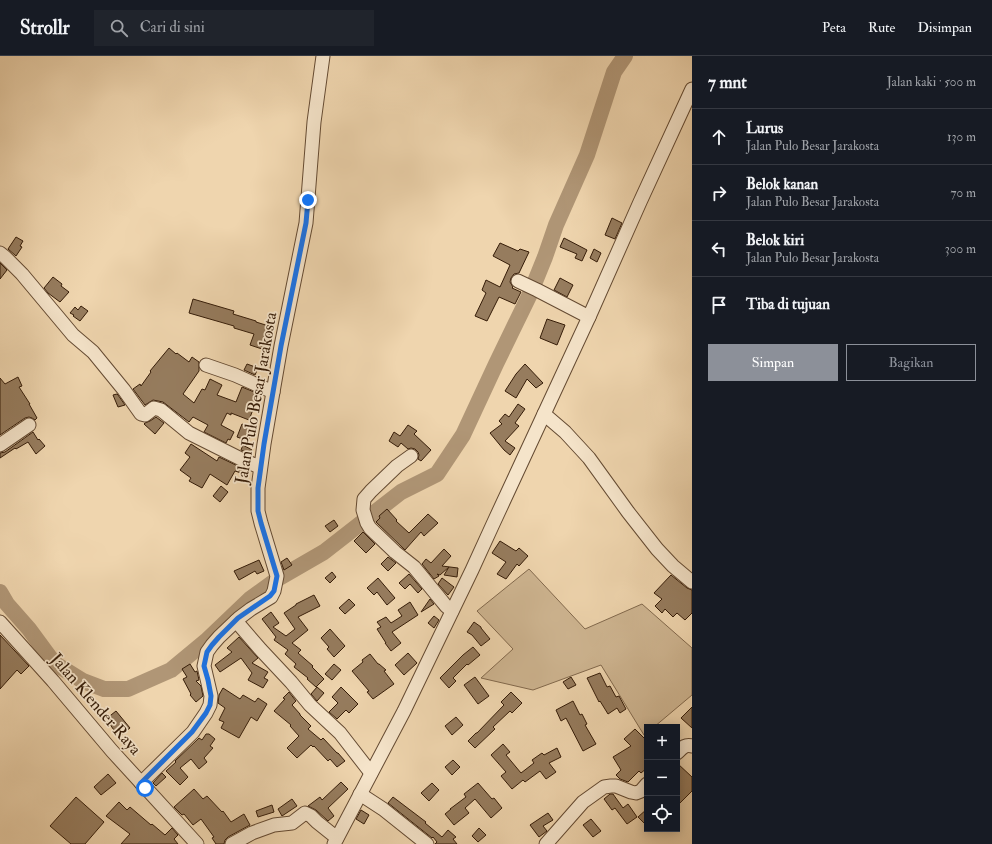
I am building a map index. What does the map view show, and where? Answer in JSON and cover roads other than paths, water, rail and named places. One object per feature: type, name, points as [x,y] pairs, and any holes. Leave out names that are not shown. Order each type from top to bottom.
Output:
[{"type":"street","name":"Jalan Pulo Besar Jarakosta","points":[[141,783],[192,732],[206,713],[210,705],[211,696],[204,666],[207,652],[219,637],[236,621],[273,593],[275,582],[258,511],[260,468],[273,392],[306,223],[314,122],[323,56]]},
{"type":"street","points":[[232,844],[252,833],[274,825],[292,823],[306,814],[311,816],[335,841],[368,799],[371,773],[404,711],[472,570],[692,89]]},
{"type":"street","points":[[0,253],[22,274],[73,335],[94,352],[141,414],[145,415],[154,408],[161,410],[189,434],[260,468]]},
{"type":"street","points":[[521,282],[589,317]]},
{"type":"street","points":[[206,365],[235,375],[273,392]]},
{"type":"street","points":[[544,414],[565,432],[589,458],[657,549],[672,566],[692,582]]},
{"type":"street","points":[[0,445],[29,425]]},
{"type":"street","points":[[411,456],[397,466],[371,491],[364,499],[363,510],[367,524],[370,528],[421,574],[446,606],[452,611]]},
{"type":"street","points":[[236,621],[310,705],[340,733],[371,773]]},
{"type":"street","name":"Jalan Klender Raya","points":[[0,622],[53,681],[112,751],[197,844]]},
{"type":"street","points":[[680,750],[684,746],[692,746]]},
{"type":"street","points":[[546,844],[583,802],[604,787],[616,786],[636,793],[644,788]]},
{"type":"street","points":[[368,799],[384,809],[427,844]]},
{"type":"waterway","points":[[0,592],[7,604],[29,629],[54,663],[83,681],[104,689],[128,689],[171,670],[206,641],[250,599],[279,578],[324,552],[401,492],[437,474],[463,435],[530,294],[556,225],[587,155],[614,72],[625,56]]}]
